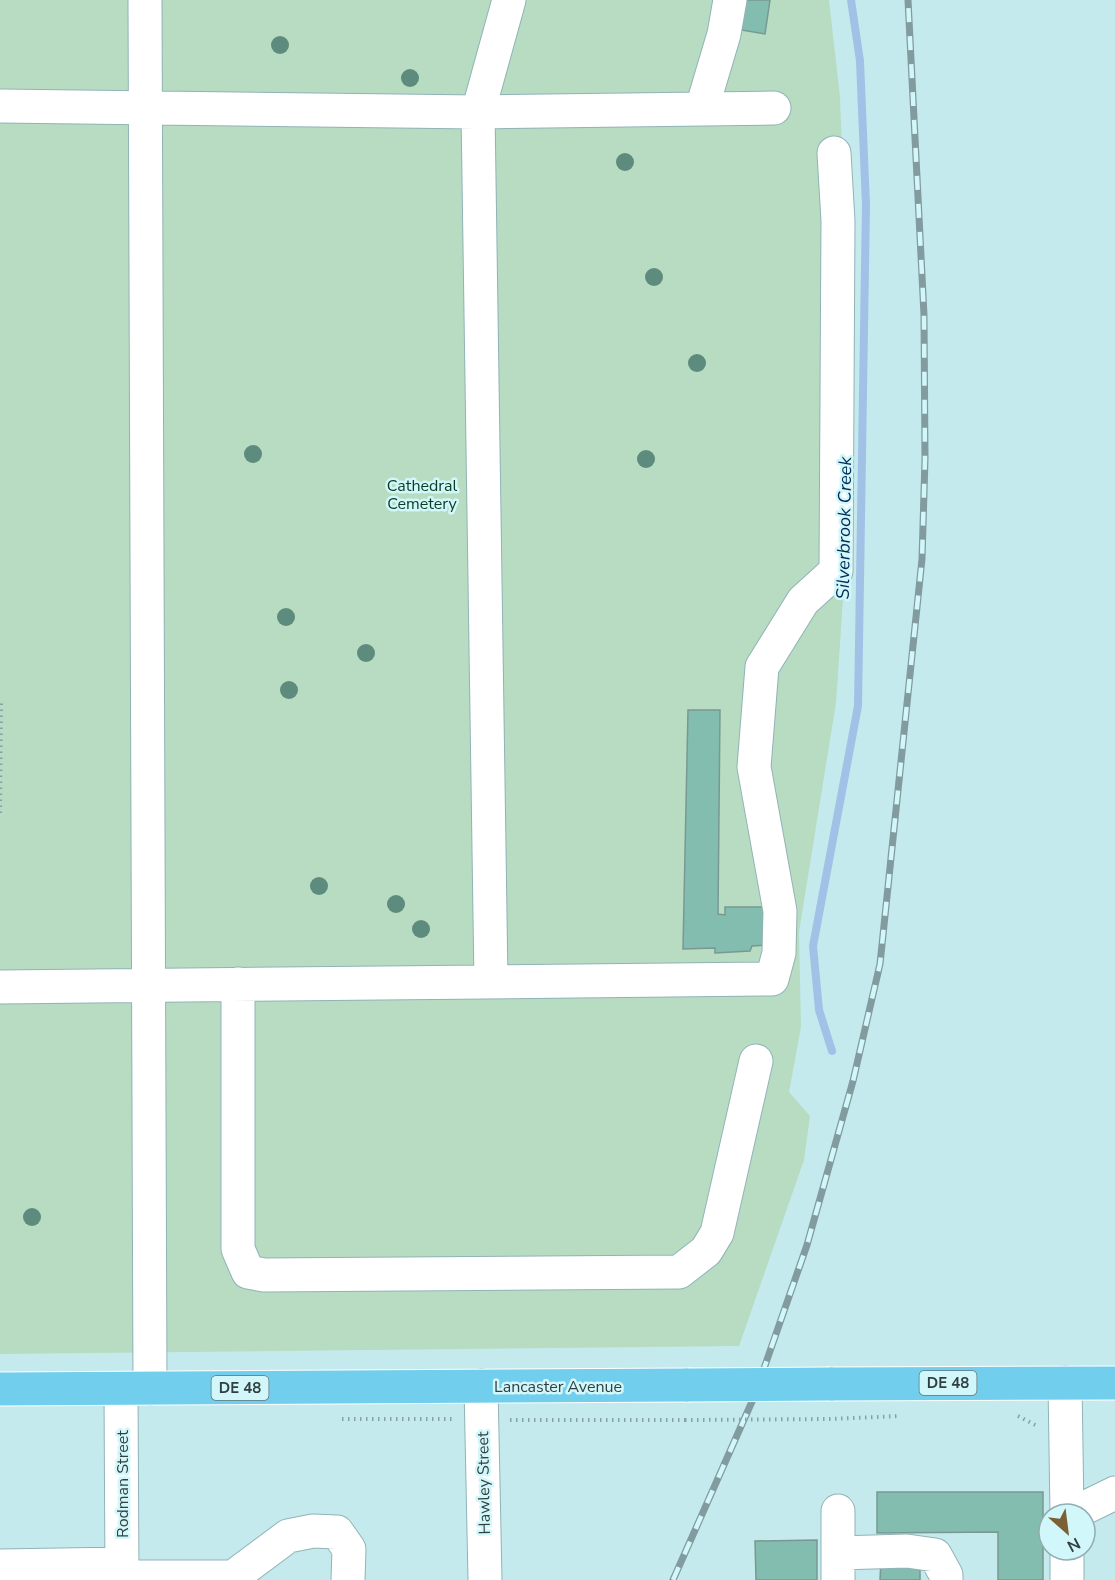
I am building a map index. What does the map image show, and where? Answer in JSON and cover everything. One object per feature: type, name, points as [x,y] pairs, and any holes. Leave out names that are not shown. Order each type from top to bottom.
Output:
[{"type":"main road","name":"Lancaster Avenue","points":[[0,1389],[1115,1383]]},
{"type":"street","name":"Rodman Street","points":[[122,1574],[136,1388],[148,985],[145,0]]},
{"type":"street","points":[[492,982],[478,112],[509,0]]},
{"type":"street","points":[[702,108],[724,34],[730,0]]},
{"type":"street","points":[[0,106],[478,112],[774,108]]},
{"type":"street","points":[[0,987],[772,979],[779,953],[780,911],[754,767],[762,667],[803,602],[836,571],[838,221],[834,153]]},
{"type":"street","points":[[238,984],[238,1249],[248,1272],[264,1275],[679,1272],[706,1251],[717,1233],[756,1061]]},
{"type":"street","points":[[1065,1383],[1067,1502]]},
{"type":"street","name":"Hawley Street","points":[[481,1386],[485,1580]]},
{"type":"street","points":[[1097,1502],[1115,1493]]},
{"type":"street","points":[[838,1511],[838,1566],[907,1551],[935,1556],[946,1575],[946,1580]]},
{"type":"street","points":[[0,1566],[122,1574],[233,1577],[288,1536],[321,1531],[337,1532],[349,1549],[348,1580]]},
{"type":"street","points":[[1067,1562],[1067,1580]]},
{"type":"path","points":[[0,813],[1,701]]},
{"type":"path","points":[[505,1420],[828,1419],[900,1416]]},
{"type":"path","points":[[1009,1416],[1020,1416],[1033,1422],[1042,1434]]},
{"type":"green space","name":"Cathedral Cemetery","points":[[0,0],[829,0],[840,97],[844,203],[845,569],[836,703],[799,932],[801,1027],[789,1092],[810,1116],[804,1160],[739,1346],[0,1354]]},
{"type":"building","points":[[740,0],[770,0],[765,34],[735,29]]},
{"type":"building","points":[[688,710],[720,710],[718,914],[725,915],[725,907],[769,907],[769,945],[752,946],[750,951],[715,953],[715,948],[683,949]]},
{"type":"building","points":[[877,1492],[1043,1492],[1043,1502],[1037,1502],[1037,1562],[1043,1562],[1043,1580],[998,1580],[998,1532],[877,1533]]},
{"type":"building","points":[[817,1540],[817,1580],[756,1580],[755,1541]]},
{"type":"building","points":[[881,1560],[920,1560],[920,1580],[880,1580]]},
{"type":"waterway","name":"Silverbrook Creek","points":[[832,1051],[819,1010],[813,946],[858,706],[866,205],[860,61],[851,0]]},
{"type":"railway","points":[[673,1580],[754,1397],[807,1245],[853,1081],[880,964],[922,559],[925,459],[924,315],[908,0]]}]
